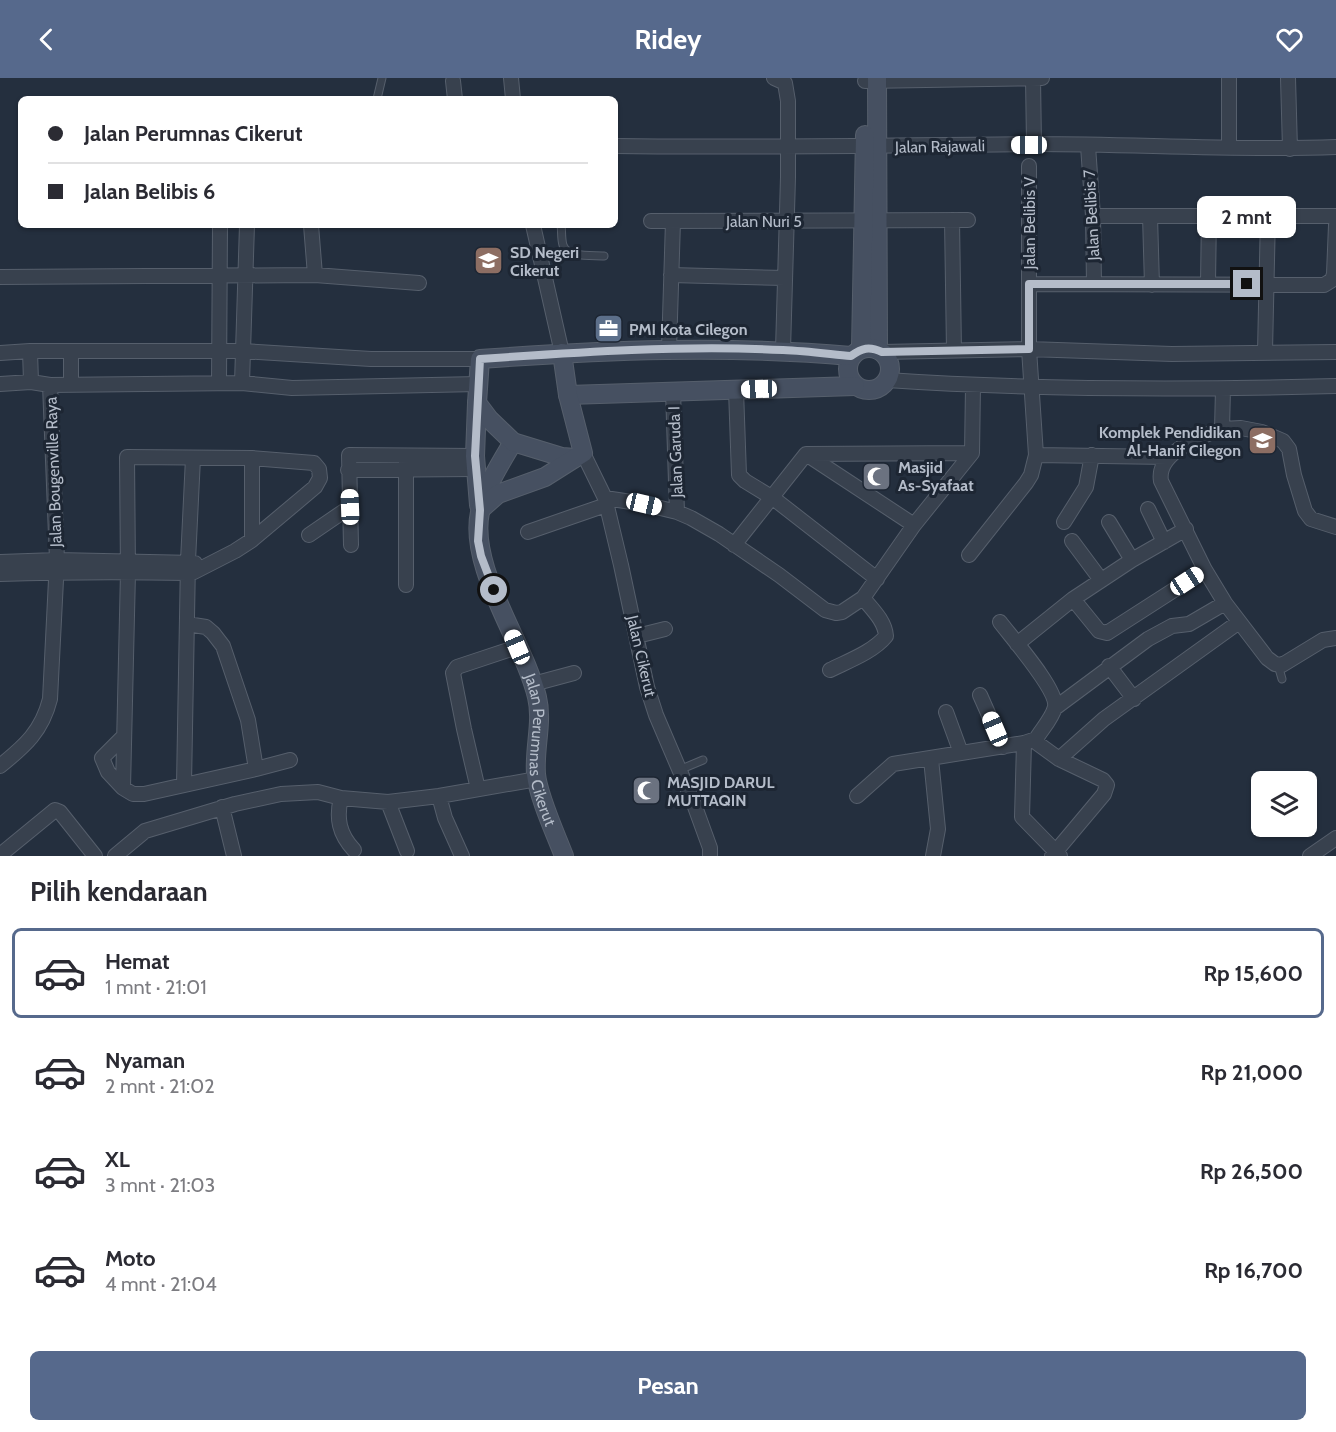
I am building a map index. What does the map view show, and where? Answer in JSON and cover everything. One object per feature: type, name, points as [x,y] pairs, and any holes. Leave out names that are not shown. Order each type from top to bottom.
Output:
[{"type":"street","points":[[511,78],[513,96]]},
{"type":"street","points":[[774,78],[785,83],[788,148],[783,350]]},
{"type":"street","points":[[1033,78],[1034,144]]},
{"type":"street","points":[[868,352],[871,79],[1042,78]]},
{"type":"street","points":[[1229,78],[1229,147]]},
{"type":"street","points":[[1288,78],[1290,149]]},
{"type":"street","points":[[453,81],[455,96]]},
{"type":"street","name":"Jalan Rajawali","points":[[618,146],[788,148],[1034,144],[1290,149],[1336,147]]},
{"type":"street","name":"Jalan Belibis 7","points":[[1088,146],[1093,216],[1094,284]]},
{"type":"street","name":"Jalan Belibis V","points":[[1029,166],[1029,349],[1036,454]]},
{"type":"street","points":[[1208,283],[1209,215]]},
{"type":"street","points":[[1265,352],[1268,215]]},
{"type":"street","points":[[1093,216],[1336,216]]},
{"type":"street","points":[[1150,216],[1152,285]]},
{"type":"street","name":"Jalan Nuri 5","points":[[651,220],[870,222],[968,220]]},
{"type":"street","points":[[952,220],[954,351]]},
{"type":"street","points":[[669,350],[673,221]]},
{"type":"street","points":[[1029,284],[1324,285],[1334,274],[1336,225]]},
{"type":"street","points":[[219,383],[220,228]]},
{"type":"street","points":[[242,383],[247,228]]},
{"type":"street","points":[[311,228],[315,275]]},
{"type":"street","points":[[533,228],[562,353],[579,455]]},
{"type":"street","points":[[0,277],[161,278],[244,274],[315,275],[419,283]]},
{"type":"street","points":[[671,275],[785,278]]},
{"type":"street","points":[[0,353],[242,351],[371,359],[480,359],[562,353],[669,350],[868,352],[1029,349],[1172,354],[1336,352]]},
{"type":"street","points":[[30,351],[31,382]]},
{"type":"street","points":[[71,352],[71,384]]},
{"type":"street","points":[[568,395],[855,386],[866,390],[878,388],[887,380],[890,370],[888,360],[868,352]]},
{"type":"street","points":[[855,386],[848,364],[868,352]]},
{"type":"street","points":[[371,359],[372,386]]},
{"type":"street","points":[[480,359],[475,463],[480,510]]},
{"type":"street","points":[[887,380],[973,386],[1031,387],[1223,389],[1336,386]]},
{"type":"street","points":[[0,384],[31,382],[50,385],[242,383],[292,388],[372,386],[478,394]]},
{"type":"street","name":"Jalan Bougenville Raya","points":[[0,766],[35,734],[46,715],[50,699],[57,566],[50,385]]},
{"type":"street","points":[[528,532],[605,502],[677,512],[703,524],[735,545],[825,610],[842,612],[863,598],[914,525],[972,453],[973,386]]},
{"type":"street","points":[[1222,429],[1223,389]]},
{"type":"street","points":[[736,390],[738,473],[745,482],[773,498],[877,579]]},
{"type":"street","name":"Jalan Garuda I","points":[[673,391],[677,512]]},
{"type":"street","points":[[478,394],[489,419],[513,442],[562,457],[579,455]]},
{"type":"street","points":[[1336,527],[1311,519],[1305,511],[1289,449],[1283,441],[1262,432],[1241,428],[1222,429],[1195,440],[1168,457],[1162,467],[1161,481],[1205,570],[1225,603],[1266,658],[1278,665],[1286,664],[1323,640],[1336,638]]},
{"type":"street","name":"Jalan Perumnas Cikerut","points":[[513,442],[489,484],[480,510],[478,541],[481,556],[533,684],[540,715],[536,745],[537,779],[564,856]]},
{"type":"street","points":[[0,562],[57,566],[128,566],[188,567],[202,566],[252,540],[315,487],[320,478],[319,469],[310,462],[252,458],[194,458],[127,452],[128,566],[123,788]]},
{"type":"street","points":[[806,454],[972,453]]},
{"type":"street","points":[[735,545],[806,454]]},
{"type":"street","points":[[806,454],[914,525]]},
{"type":"street","points":[[969,555],[1026,483],[1031,475],[1036,454],[1168,457]]},
{"type":"street","points":[[480,510],[498,494],[545,477],[579,455]]},
{"type":"street","name":"Jalan Cikerut","points":[[579,455],[605,502],[650,696],[698,815],[711,856]]},
{"type":"street","points":[[1064,522],[1086,487],[1092,455]]},
{"type":"street","points":[[184,785],[188,567],[194,458]]},
{"type":"street","points":[[252,458],[252,540]]},
{"type":"street","points":[[351,544],[348,470],[406,462],[475,463]]},
{"type":"street","points":[[406,462],[406,585]]},
{"type":"street","points":[[309,536],[350,507]]},
{"type":"street","points":[[1148,509],[1164,542]]},
{"type":"street","points":[[1109,522],[1131,560]]},
{"type":"street","points":[[1017,644],[1073,599],[1131,560],[1186,529]]},
{"type":"street","points":[[1072,541],[1101,580]]},
{"type":"street","points":[[0,574],[57,566]]},
{"type":"street","points":[[1073,599],[1099,630],[1107,633],[1205,570]]},
{"type":"street","points":[[830,670],[859,655],[886,636],[878,616],[863,598]]},
{"type":"street","points":[[856,796],[894,764],[1030,741],[1059,759],[1103,780],[1107,788],[1056,855],[1041,835],[1022,817],[1030,741],[1055,708],[1109,666],[1148,639],[1175,625],[1188,624],[1225,603]]},
{"type":"street","points":[[1000,622],[1052,692],[1055,708]]},
{"type":"street","points":[[1059,759],[1104,720],[1239,622]]},
{"type":"street","points":[[187,624],[206,627],[223,646],[248,720],[256,769]]},
{"type":"street","points":[[637,636],[665,629]]},
{"type":"street","points":[[478,789],[453,673],[457,668],[517,647]]},
{"type":"street","points":[[1109,666],[1134,699]]},
{"type":"street","points":[[533,684],[574,673]]},
{"type":"street","points":[[980,695],[1003,747]]},
{"type":"street","points":[[946,712],[961,753]]},
{"type":"street","points":[[123,738],[102,758],[108,772],[123,788],[133,794],[144,794],[290,760]]},
{"type":"street","points":[[931,759],[938,829],[933,856]]},
{"type":"street","points":[[115,856],[145,831],[222,807],[281,794],[318,792],[341,798],[388,802],[439,796],[537,779]]},
{"type":"street","points":[[439,796],[445,818],[462,856]]},
{"type":"street","points":[[341,798],[338,812],[339,824],[346,841],[354,850]]},
{"type":"street","points":[[388,802],[407,851]]},
{"type":"street","points":[[222,807],[234,856]]},
{"type":"street","points":[[7,853],[56,810],[60,812],[94,856]]},
{"type":"street","points":[[1310,856],[1336,838]]},
{"type":"street","points":[[128,843],[135,856]]},
{"type":"lane","points":[[378,96],[382,78]]},
{"type":"lane","points":[[561,228],[563,245],[566,250],[572,253],[604,256]]},
{"type":"lane","points":[[1278,665],[1282,679]]},
{"type":"lane","points":[[679,771],[703,760]]},
{"type":"place","name":"SD Negeri Cikerut","points":[[489,261]]},
{"type":"place","name":"PMI Kota Cilegon","points":[[608,329]]},
{"type":"place","name":"Komplek Pendidikan Al-Hanif Cilegon","points":[[1262,441]]},
{"type":"place","name":"Masjid As-Syafaat","points":[[877,476]]},
{"type":"place","name":"MASJID DARUL MUTTAQIN","points":[[646,791]]},
{"type":"route","points":[[494,590],[481,556],[478,541],[480,510],[475,456],[480,359],[562,353],[669,350],[783,350],[851,356],[861,349],[870,348],[882,352],[1029,349],[1029,284],[1247,284]]}]
